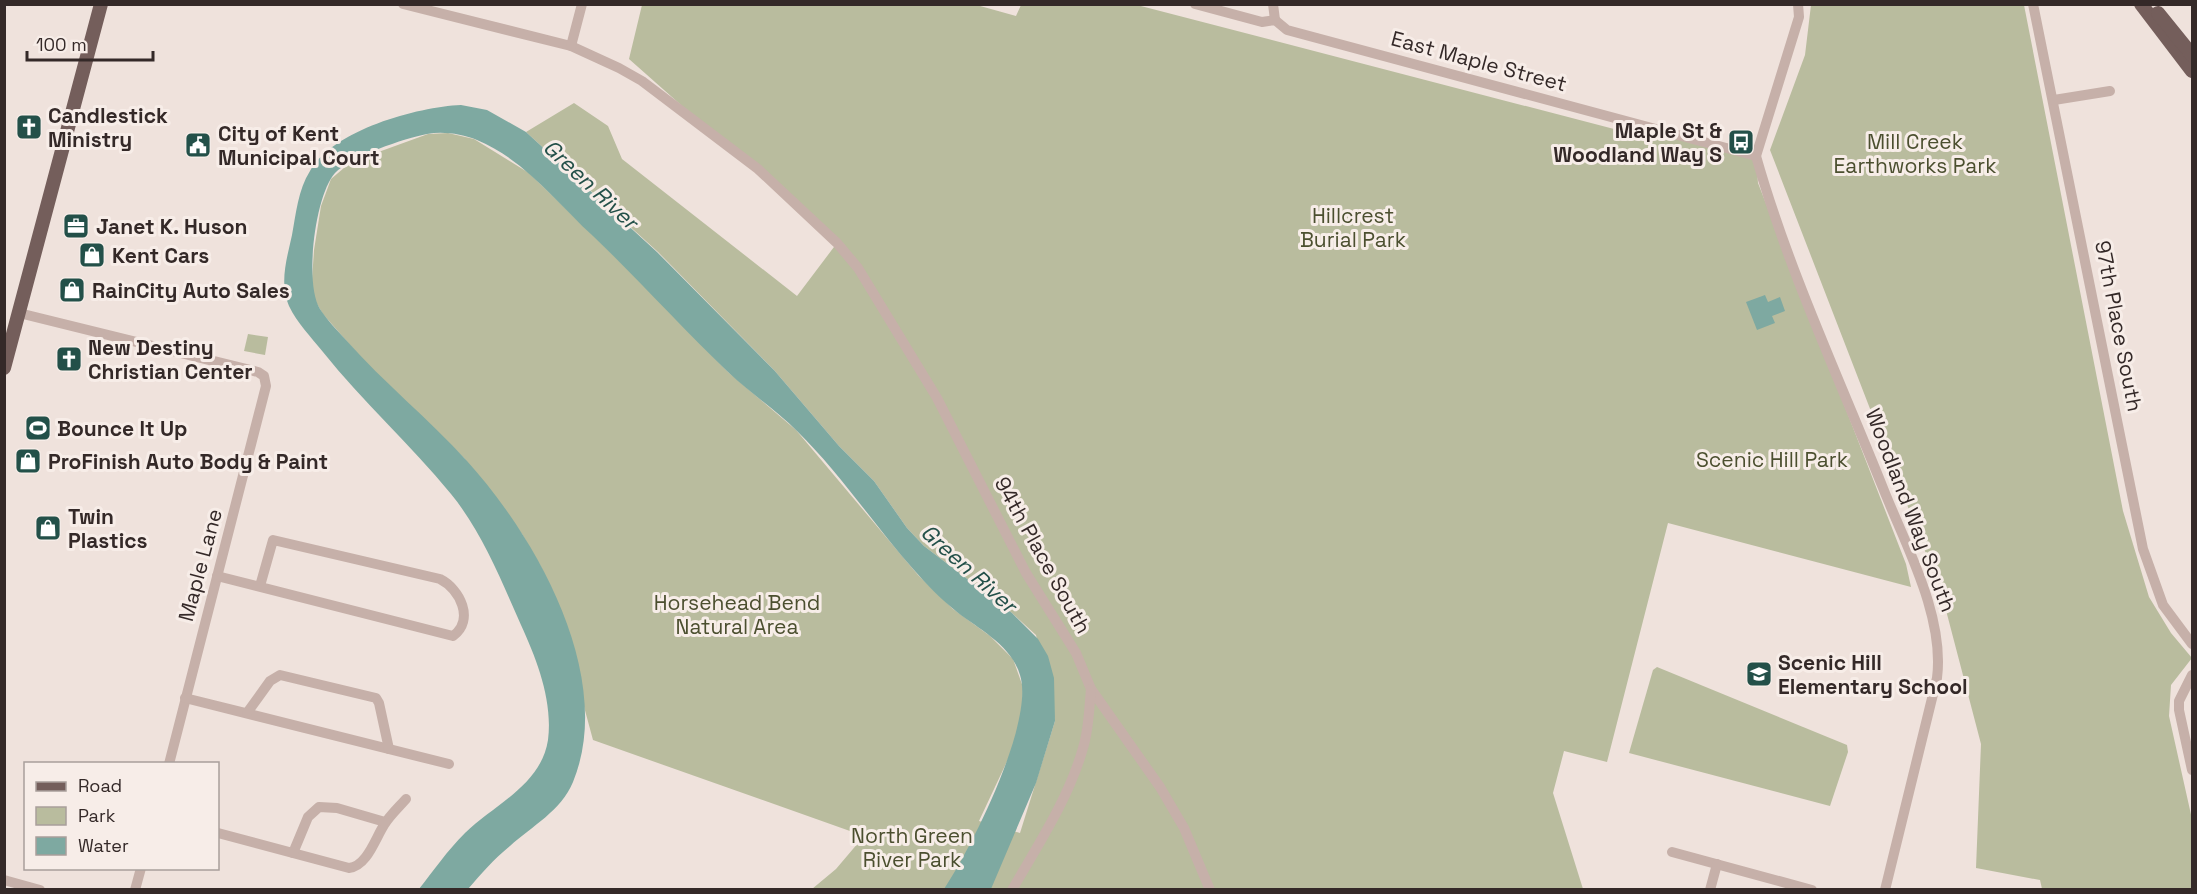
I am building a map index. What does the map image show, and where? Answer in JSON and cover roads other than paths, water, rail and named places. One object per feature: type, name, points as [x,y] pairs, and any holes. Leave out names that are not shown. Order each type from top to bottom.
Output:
[{"type":"main road","points":[[4,368],[101,4]]},
{"type":"main road","points":[[2141,4],[2193,71]]},
{"type":"main road","points":[[2152,4],[2193,55]]},
{"type":"street","name":"94th Place South","points":[[403,4],[571,46],[595,55],[642,81],[759,170],[837,243],[858,268],[938,398],[1026,573],[1076,653],[1091,688],[1160,787],[1184,828],[1210,890]]},
{"type":"street","points":[[571,46],[582,4]]},
{"type":"street","name":"East Maple Street","points":[[1196,4],[1262,22],[1275,20],[1287,30],[1756,156]]},
{"type":"street","points":[[1273,4],[1275,20]]},
{"type":"street","points":[[1756,156],[1799,17],[1798,4]]},
{"type":"street","name":"97th Place South","points":[[2033,4],[2143,549],[2163,605],[2193,644]]},
{"type":"street","points":[[2054,100],[2110,91]]},
{"type":"street","name":"Woodland Way South","points":[[1756,156],[1791,257],[1914,567],[1936,631],[1940,657],[1937,678],[1885,890]]},
{"type":"street","name":"Maple Lane","points":[[19,313],[258,372],[264,376],[266,386],[169,762]]},
{"type":"street","points":[[217,576],[453,636],[459,632],[464,621],[460,596],[451,585],[440,579],[273,540],[260,586]]},
{"type":"street","points":[[247,713],[270,681],[280,675],[376,698],[380,703],[389,749]]},
{"type":"street","points":[[2193,675],[2179,701],[2193,770]]},
{"type":"street","points":[[1012,890],[1056,811],[1077,765],[1086,734],[1091,688]]},
{"type":"street","points":[[185,698],[449,764]]},
{"type":"street","points":[[219,833],[355,867],[366,856],[385,822],[406,799]]},
{"type":"street","points":[[293,853],[308,817],[319,807],[337,808],[385,822]]},
{"type":"street","points":[[1672,852],[1812,890]]},
{"type":"street","points":[[1710,890],[1717,864]]},
{"type":"street","points":[[135,890],[140,870]]},
{"type":"street","points":[[4,880],[39,890]]},
{"type":"water","points":[[461,105],[487,110],[526,132],[657,252],[774,370],[839,446],[874,481],[907,528],[924,546],[1012,613],[1038,639],[1048,656],[1054,678],[1055,721],[1036,783],[991,889],[944,889],[984,816],[1010,753],[1022,696],[1020,675],[1010,655],[994,639],[957,612],[919,576],[813,447],[789,423],[728,372],[525,170],[494,148],[477,140],[439,133],[417,136],[378,149],[342,167],[335,173],[328,184],[317,219],[312,261],[315,297],[320,309],[332,325],[467,461],[519,528],[542,568],[562,611],[577,654],[584,698],[584,741],[573,782],[554,810],[499,856],[468,889],[419,889],[465,833],[527,782],[536,769],[544,756],[548,740],[546,696],[527,638],[472,524],[451,494],[338,370],[300,324],[289,306],[284,279],[300,194],[306,178],[321,156],[356,133],[378,123],[422,110]]},
{"type":"water","points":[[1765,295],[1768,302],[1780,297],[1785,311],[1772,316],[1775,323],[1757,330],[1746,302]]},
{"type":"place","name":"Candlestick Ministry","points":[[29,127]]},
{"type":"place","name":"Maple St & Woodland Way S","points":[[1741,142]]},
{"type":"place","name":"City of Kent Municipal Court","points":[[198,145]]},
{"type":"place","name":"Janet K. Huson","points":[[76,226]]},
{"type":"place","name":"Kent Cars","points":[[92,255]]},
{"type":"place","name":"RainCity Auto Sales","points":[[72,290]]},
{"type":"place","name":"New Destiny Christian Center","points":[[69,359]]},
{"type":"place","name":"Bounce It Up","points":[[38,428]]},
{"type":"place","name":"ProFinish Auto Body & Paint","points":[[28,461]]},
{"type":"place","name":"Twin Plastics","points":[[48,528]]},
{"type":"place","name":"Scenic Hill Elementary School","points":[[1759,674]]},
{"type":"park label","name":"Mill Creek Earthworks Park","points":[[1915,153]]},
{"type":"park label","name":"Hillcrest Burial Park","points":[[1353,227]]},
{"type":"park label","name":"Scenic Hill Park","points":[[1772,459]]},
{"type":"park label","name":"Horsehead Bend Natural Area","points":[[737,614]]},
{"type":"park label","name":"North Green River Park","points":[[912,847]]},
{"type":"water label","name":"Green River","points":[[591,184]]},
{"type":"water label","name":"Green River","points":[[969,568]]}]
